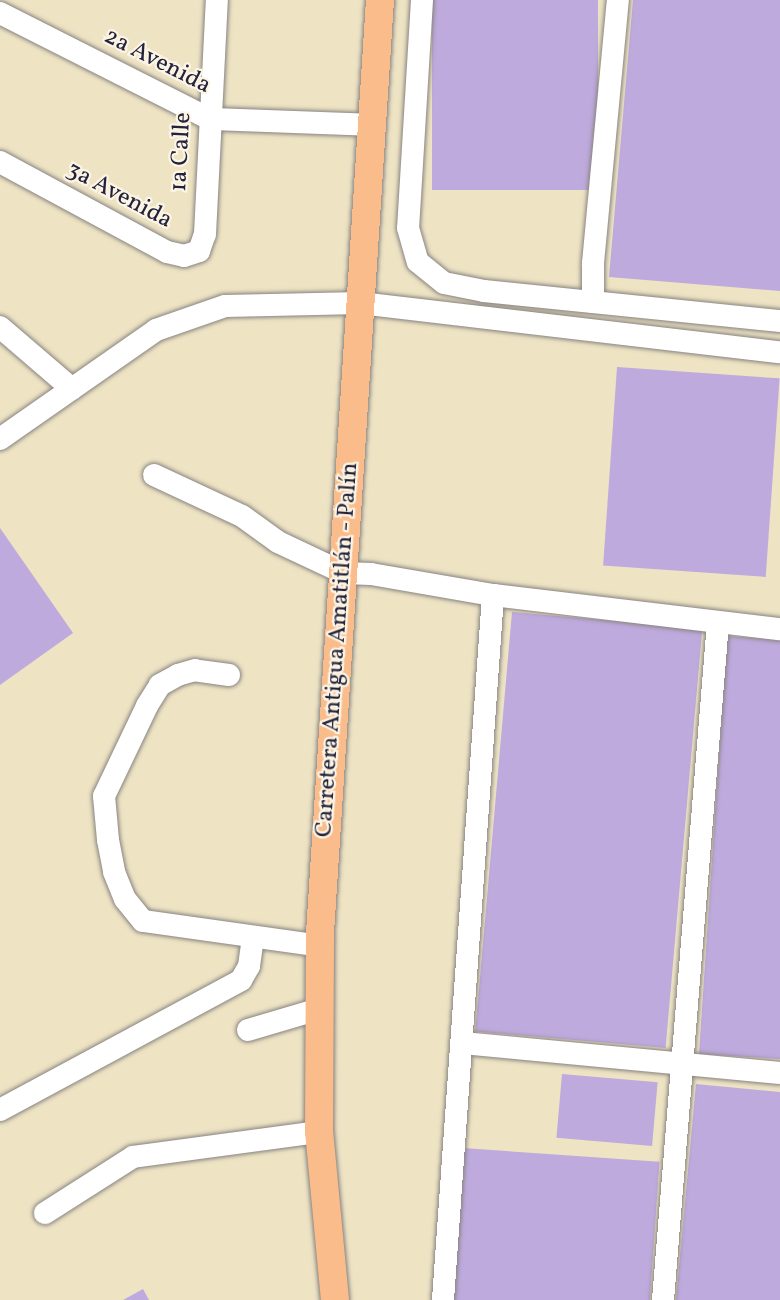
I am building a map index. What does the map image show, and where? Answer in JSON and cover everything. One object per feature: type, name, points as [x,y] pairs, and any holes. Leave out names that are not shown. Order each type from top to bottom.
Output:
[{"type":"main road","name":"Carretera Antigua Amatitlán - Palín","points":[[335,1300],[319,1132],[320,946],[380,0]]},
{"type":"street","name":"1a Calle","points":[[205,234],[216,0]]},
{"type":"street","points":[[422,0],[408,228],[418,262],[444,283],[484,291],[780,321]]},
{"type":"street","points":[[593,302],[593,263],[618,0]]},
{"type":"street","name":"2a Avenida","points":[[0,13],[210,119],[371,125]]},
{"type":"street","name":"3a Avenida","points":[[0,162],[167,252],[184,256],[193,255],[198,251],[205,234]]},
{"type":"street","points":[[0,439],[156,330],[225,306],[360,303],[780,352]]},
{"type":"street","points":[[0,327],[72,389]]},
{"type":"street","points":[[154,475],[242,516],[278,542],[344,573],[371,574],[493,595],[780,629]]},
{"type":"street","points":[[443,1300],[464,1043],[493,595]]},
{"type":"street","points":[[663,1300],[718,623]]},
{"type":"street","points":[[229,675],[195,670],[160,685],[116,767],[104,796],[114,872],[125,899],[142,921],[320,946]]},
{"type":"street","points":[[0,1110],[241,980],[249,966],[253,938]]},
{"type":"street","points":[[248,1030],[319,1009]]},
{"type":"street","points":[[464,1043],[780,1073]]},
{"type":"street","points":[[45,1213],[133,1157],[319,1132]]},
{"type":"building","points":[[432,0],[598,0],[598,190],[432,190]]},
{"type":"building","points":[[633,0],[780,0],[780,291],[609,277]]},
{"type":"building","points":[[617,367],[780,378],[766,577],[603,566]]},
{"type":"building","points":[[0,528],[73,633],[0,685]]},
{"type":"building","points":[[512,612],[702,629],[666,1048],[475,1031]]},
{"type":"building","points":[[727,636],[780,640],[780,1059],[699,1054]]},
{"type":"building","points":[[562,1074],[658,1082],[652,1146],[556,1138]]},
{"type":"building","points":[[696,1084],[780,1092],[780,1300],[676,1300]]},
{"type":"building","points":[[463,1148],[660,1162],[650,1300],[452,1300]]},
{"type":"building","points":[[143,1289],[149,1300],[123,1300]]}]
